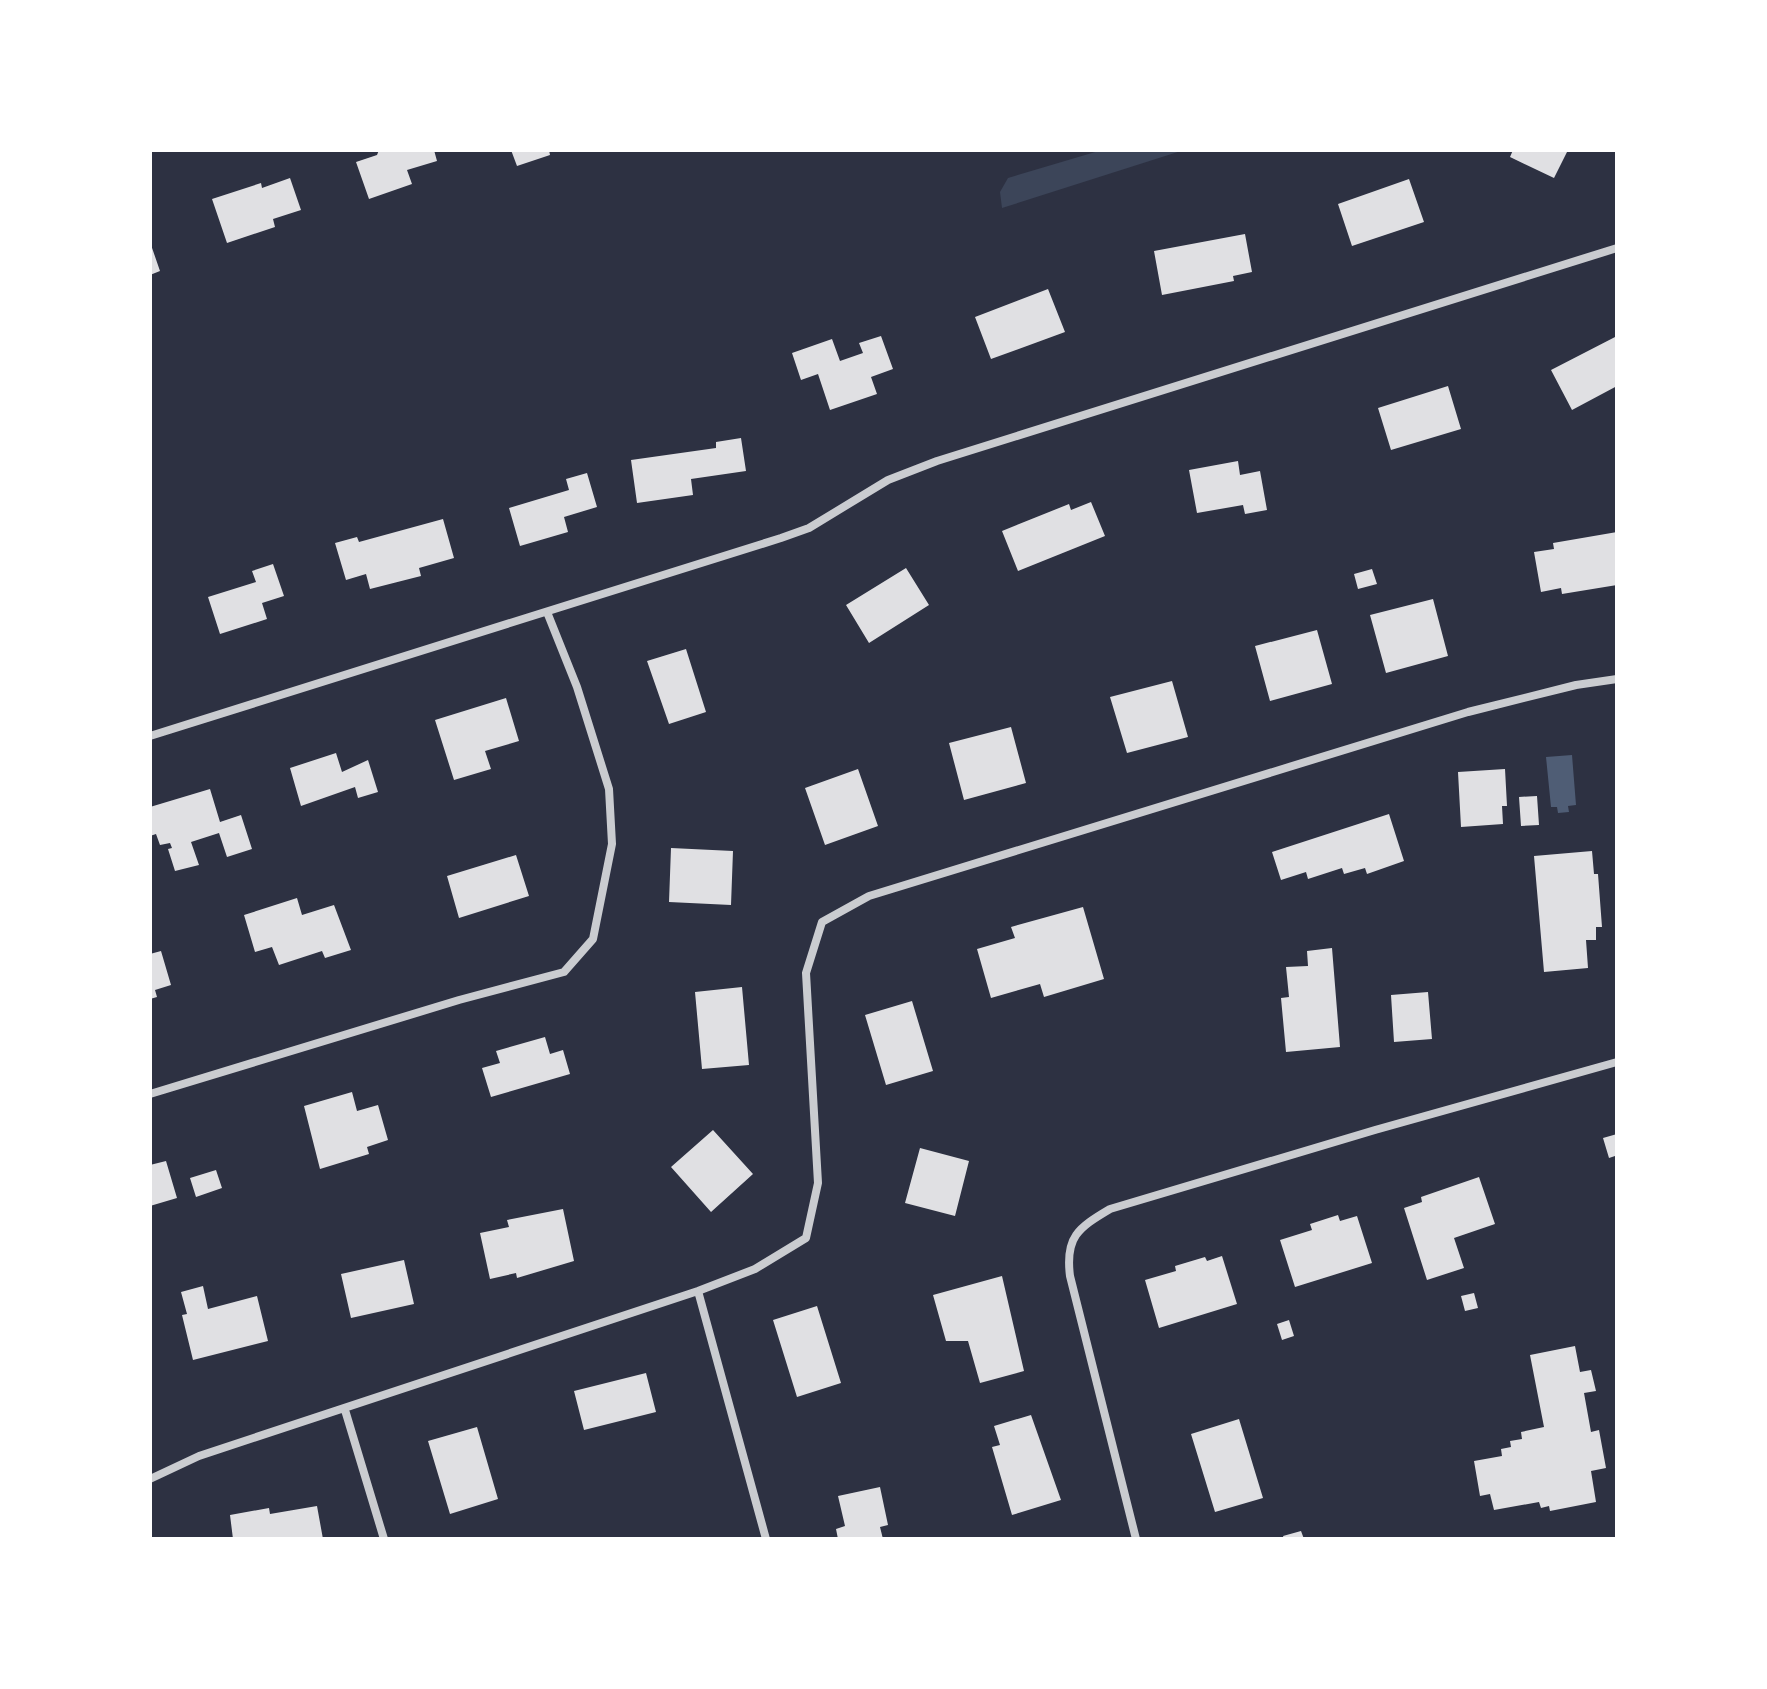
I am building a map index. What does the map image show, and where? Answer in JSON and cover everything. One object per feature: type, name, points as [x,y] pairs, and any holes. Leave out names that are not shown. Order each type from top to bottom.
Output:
[{"type":"street","points":[[150,736],[809,528],[888,480],[937,461],[1617,248]]},
{"type":"street","points":[[150,1094],[459,1000],[564,972],[593,939],[612,844],[609,789],[577,687],[547,612]]},
{"type":"street","points":[[150,1479],[199,1456],[698,1291],[755,1269],[806,1238],[818,1183],[806,973],[822,922],[869,896],[1000,853],[1468,712],[1576,685],[1617,679]]},
{"type":"street","points":[[1136,1539],[1070,1276],[1067,1253],[1074,1237],[1087,1223],[1110,1209],[1617,1062]]},
{"type":"street","points":[[698,1291],[766,1539]]},
{"type":"street","points":[[345,1410],[384,1539]]},
{"type":"shaded area","points":[[1102,150],[1184,150],[1002,208],[1000,192],[1008,178]]},
{"type":"shaded area","points":[[1572,755],[1576,805],[1568,806],[1569,812],[1558,813],[1557,807],[1551,807],[1546,757]]},
{"type":"building","points":[[379,150],[434,150],[437,161],[407,170],[412,184],[369,199],[356,162],[377,155]]},
{"type":"building","points":[[511,150],[549,150],[550,155],[517,166]]},
{"type":"building","points":[[1513,150],[1568,150],[1554,178],[1510,157]]},
{"type":"building","points":[[290,178],[301,210],[273,219],[275,227],[227,243],[212,199],[261,183],[262,188]]},
{"type":"building","points":[[1409,179],[1424,222],[1352,246],[1338,204]]},
{"type":"building","points":[[1245,234],[1252,272],[1233,276],[1234,281],[1162,295],[1154,251]]},
{"type":"building","points":[[150,242],[160,271],[150,275]]},
{"type":"building","points":[[1048,289],[1065,332],[991,359],[975,317]]},
{"type":"building","points":[[881,336],[893,369],[871,377],[877,394],[830,410],[818,374],[801,380],[792,353],[832,339],[840,361],[863,353],[859,343]]},
{"type":"building","points":[[1617,336],[1617,386],[1572,410],[1551,370]]},
{"type":"building","points":[[1448,386],[1461,429],[1391,450],[1378,408]]},
{"type":"building","points":[[741,438],[746,471],[691,479],[693,495],[637,503],[631,460],[716,448],[716,442]]},
{"type":"building","points":[[1238,461],[1240,475],[1260,471],[1267,510],[1245,514],[1243,505],[1197,513],[1189,470]]},
{"type":"building","points":[[587,473],[597,507],[564,517],[568,532],[520,546],[509,508],[569,490],[566,479]]},
{"type":"building","points":[[1091,502],[1105,536],[1018,571],[1002,531],[1069,504],[1071,510]]},
{"type":"building","points":[[443,519],[454,558],[419,568],[421,576],[370,589],[366,574],[346,580],[335,543],[357,537],[359,542]]},
{"type":"building","points":[[1617,532],[1617,585],[1562,594],[1561,588],[1541,592],[1534,552],[1554,549],[1553,543]]},
{"type":"building","points":[[273,564],[284,596],[262,603],[267,619],[220,634],[208,597],[256,582],[252,571]]},
{"type":"building","points":[[906,568],[929,605],[869,643],[846,605]]},
{"type":"building","points":[[1372,569],[1377,584],[1358,589],[1354,574]]},
{"type":"building","points":[[1433,599],[1448,656],[1386,673],[1370,615]]},
{"type":"building","points":[[1317,630],[1332,684],[1270,701],[1255,646]]},
{"type":"building","points":[[686,649],[706,712],[669,724],[647,661]]},
{"type":"building","points":[[1172,681],[1188,737],[1127,753],[1110,697]]},
{"type":"building","points":[[506,698],[519,741],[485,751],[491,769],[454,780],[435,720]]},
{"type":"building","points":[[1011,727],[1026,783],[964,800],[949,743]]},
{"type":"building","points":[[336,753],[342,772],[368,760],[378,792],[358,798],[355,787],[301,806],[290,768]]},
{"type":"building","points":[[858,769],[878,826],[825,845],[805,788]]},
{"type":"building","points":[[1505,769],[1507,806],[1502,806],[1503,824],[1461,827],[1458,772]]},
{"type":"building","points":[[210,789],[220,822],[241,815],[252,849],[227,857],[219,833],[191,842],[199,865],[175,871],[168,849],[172,848],[170,843],[160,845],[156,834],[150,836],[150,807]]},
{"type":"building","points":[[1537,796],[1539,825],[1521,826],[1519,797]]},
{"type":"building","points":[[1389,814],[1404,861],[1367,874],[1365,868],[1344,874],[1342,868],[1308,879],[1306,872],[1281,880],[1272,852]]},
{"type":"building","points":[[671,848],[733,851],[731,905],[669,902]]},
{"type":"building","points":[[1592,851],[1594,874],[1598,874],[1602,927],[1596,927],[1596,940],[1586,940],[1588,968],[1544,972],[1534,856]]},
{"type":"building","points":[[516,855],[529,896],[459,918],[447,876]]},
{"type":"building","points":[[297,898],[302,915],[334,905],[351,950],[325,958],[322,951],[279,965],[272,947],[255,952],[244,915]]},
{"type":"building","points":[[1083,907],[1104,979],[1044,997],[1040,984],[991,998],[977,949],[1015,938],[1011,927]]},
{"type":"building","points":[[1332,948],[1340,1047],[1286,1052],[1281,998],[1289,997],[1286,967],[1308,966],[1307,951]]},
{"type":"building","points":[[161,951],[171,985],[155,990],[157,997],[150,999],[150,954]]},
{"type":"building","points":[[742,987],[749,1065],[702,1069],[695,992]]},
{"type":"building","points":[[1428,992],[1432,1039],[1394,1042],[1391,995]]},
{"type":"building","points":[[912,1001],[933,1071],[886,1085],[865,1015]]},
{"type":"building","points":[[545,1037],[550,1054],[563,1050],[570,1074],[491,1097],[482,1068],[500,1063],[496,1051]]},
{"type":"building","points":[[352,1092],[357,1111],[378,1105],[388,1140],[367,1147],[369,1154],[320,1169],[304,1106]]},
{"type":"building","points":[[713,1130],[753,1174],[711,1212],[671,1167]]},
{"type":"building","points":[[1617,1134],[1616,1161],[1615,1156],[1609,1158],[1603,1138]]},
{"type":"building","points":[[920,1148],[969,1161],[955,1216],[905,1203]]},
{"type":"building","points":[[166,1161],[177,1198],[150,1206],[150,1165]]},
{"type":"building","points":[[216,1170],[222,1188],[196,1197],[190,1178]]},
{"type":"building","points":[[1479,1177],[1495,1224],[1454,1238],[1464,1268],[1427,1280],[1404,1208],[1422,1202],[1421,1197]]},
{"type":"building","points":[[563,1209],[574,1261],[517,1278],[516,1273],[490,1279],[480,1233],[509,1227],[507,1220]]},
{"type":"building","points":[[1338,1215],[1340,1221],[1357,1216],[1372,1263],[1295,1287],[1280,1240],[1312,1230],[1310,1224]]},
{"type":"building","points":[[1222,1256],[1237,1304],[1159,1328],[1145,1280],[1176,1271],[1175,1266],[1205,1257],[1207,1261]]},
{"type":"building","points":[[404,1260],[414,1304],[351,1318],[341,1274]]},
{"type":"building","points":[[1002,1276],[1024,1371],[980,1383],[968,1341],[946,1341],[933,1295]]},
{"type":"building","points":[[203,1286],[208,1309],[257,1296],[268,1341],[193,1360],[182,1315],[187,1314],[181,1292]]},
{"type":"building","points":[[1474,1293],[1478,1308],[1465,1311],[1461,1296]]},
{"type":"building","points":[[817,1306],[841,1383],[797,1397],[773,1320]]},
{"type":"building","points":[[1289,1320],[1294,1336],[1282,1340],[1277,1324]]},
{"type":"building","points":[[1575,1346],[1580,1372],[1591,1370],[1596,1391],[1584,1393],[1591,1432],[1599,1430],[1606,1468],[1591,1471],[1596,1502],[1550,1511],[1549,1506],[1541,1508],[1539,1502],[1494,1510],[1490,1494],[1480,1496],[1474,1461],[1502,1456],[1501,1449],[1511,1447],[1510,1441],[1522,1439],[1521,1432],[1544,1427],[1530,1355]]},
{"type":"building","points":[[646,1373],[656,1412],[584,1430],[574,1391]]},
{"type":"building","points":[[1031,1415],[1061,1500],[1012,1515],[992,1447],[1000,1445],[994,1426]]},
{"type":"building","points":[[1239,1419],[1263,1498],[1215,1512],[1191,1434]]},
{"type":"building","points":[[477,1427],[498,1499],[450,1514],[428,1441]]},
{"type":"building","points":[[880,1487],[888,1525],[880,1527],[883,1539],[838,1539],[836,1529],[845,1526],[838,1496]]},
{"type":"building","points":[[317,1506],[323,1539],[233,1539],[230,1515],[269,1508],[270,1514]]},
{"type":"building","points":[[1301,1531],[1304,1539],[1284,1539],[1283,1536]]}]
